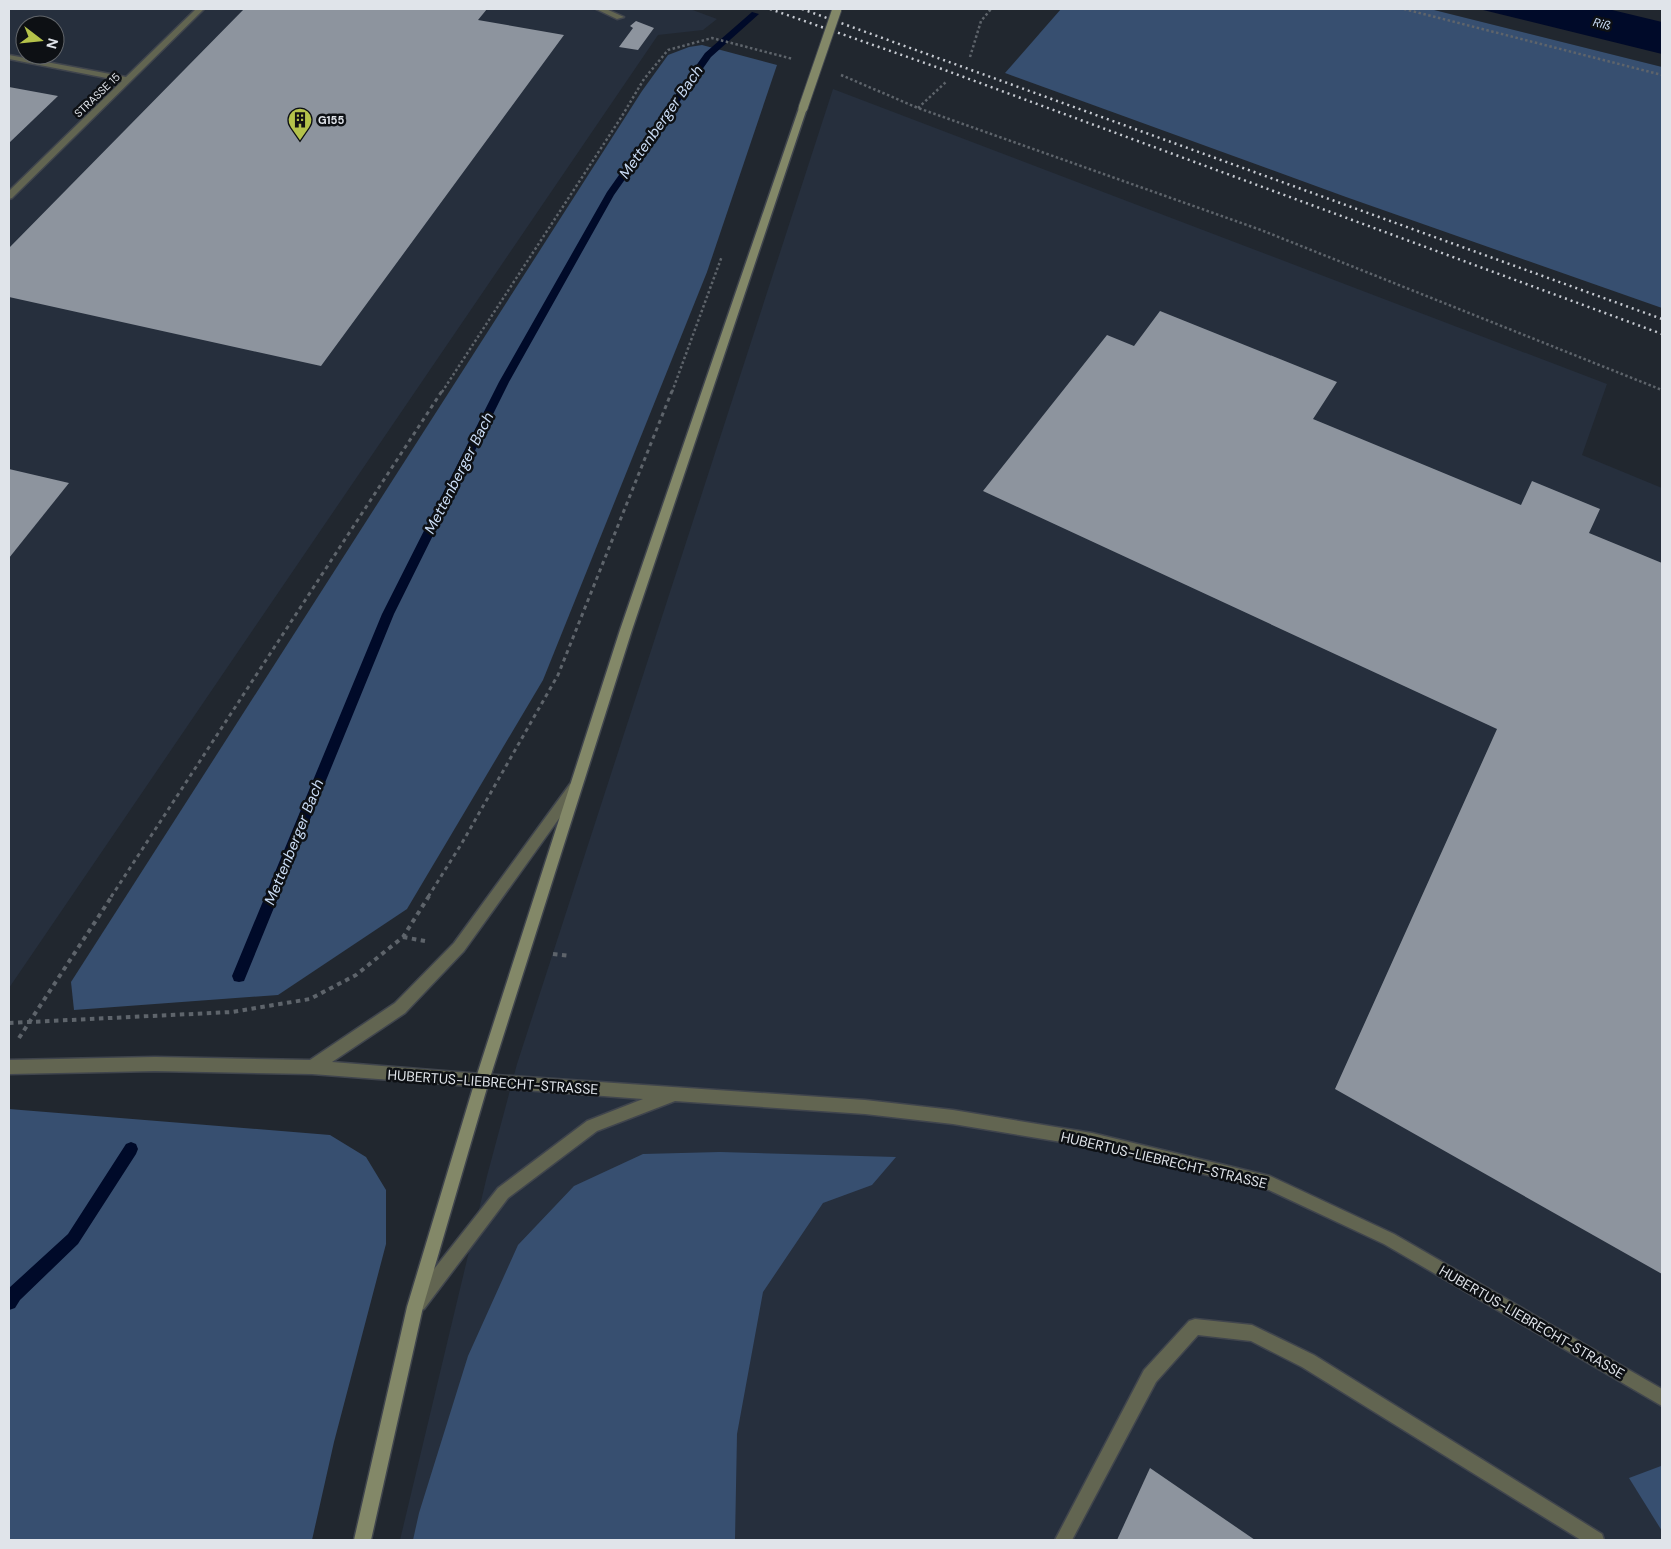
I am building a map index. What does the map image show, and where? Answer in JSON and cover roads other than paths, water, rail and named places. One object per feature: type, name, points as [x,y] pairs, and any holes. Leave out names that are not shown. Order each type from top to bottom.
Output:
[{"type":"main road","points":[[362,1540],[415,1307],[482,1082],[629,620],[837,9]]},
{"type":"street","name":"STRASSE 15","points":[[9,196],[200,9]]},
{"type":"street","points":[[600,9],[620,16]]},
{"type":"street","points":[[9,57],[129,80]]},
{"type":"street","points":[[312,1067],[400,1008],[460,947],[577,784]]},
{"type":"street","name":"HUBERTUS-LIEBRECHT-STRASSE","points":[[9,1067],[155,1064],[312,1067],[482,1082],[865,1107],[953,1117],[1092,1140],[1270,1183],[1389,1239],[1662,1398]]},
{"type":"street","name":"HUBERTUS-LIEBRECHT-STRASSE","points":[[415,1307],[503,1193],[592,1126],[674,1095]]},
{"type":"street","points":[[1063,1540],[1150,1376],[1196,1327],[1252,1333],[1308,1361],[1596,1540]]},
{"type":"water","name":"Riß","points":[[1479,9],[1608,9],[1662,22],[1662,54]]},
{"type":"waterway","name":"Mettenberger Bach","points":[[239,976],[388,614],[504,382],[610,194],[708,55],[755,14]]},
{"type":"waterway","name":"Mettenberger Bach","points":[[9,1302],[14,1294],[73,1239],[131,1149]]},
{"type":"railway","points":[[770,9],[942,69],[1662,334]]},
{"type":"railway","points":[[802,9],[1662,319]]},
{"type":"place","name":"G155","points":[[300,141]]}]
